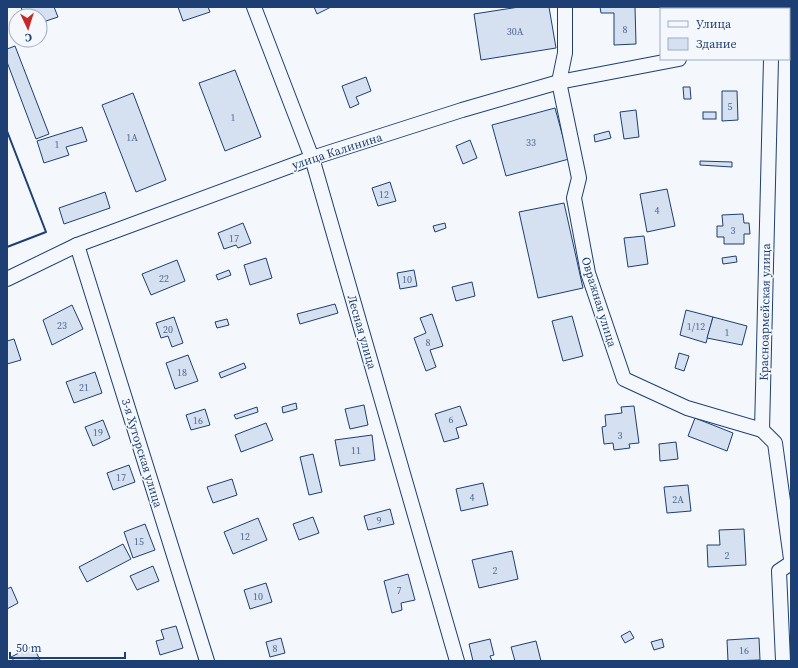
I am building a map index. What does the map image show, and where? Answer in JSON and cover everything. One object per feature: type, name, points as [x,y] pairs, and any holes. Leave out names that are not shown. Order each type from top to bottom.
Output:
[{"type":"street","name":"Лесная улица","points":[[254,7],[312,158],[457,661]]},
{"type":"street","name":"Овражная улица","points":[[565,7],[565,53],[559,82],[579,178],[574,198],[588,273],[624,379],[687,408],[762,430]]},
{"type":"street","name":"улица Калинина","points":[[7,280],[77,245],[312,158],[462,110],[559,82],[674,60]]},
{"type":"street","name":"Красноармейская улица","points":[[762,430],[771,60]]},
{"type":"street","name":"3-я Хуторская улица","points":[[77,245],[207,661]]},
{"type":"street","points":[[762,430],[775,444],[791,559]]},
{"type":"street","points":[[783,661],[779,571],[791,563]]},
{"type":"building","points":[[54,7],[58,17],[48,20],[48,8],[21,8]]},
{"type":"building","points":[[178,7],[208,7],[210,12],[183,21]]},
{"type":"building","points":[[314,7],[331,7],[317,14]]},
{"type":"building","points":[[519,7],[549,7],[556,48],[481,60],[474,14]]},
{"type":"building","points":[[600,7],[635,7],[636,44],[614,45],[614,13],[601,13]]},
{"type":"building","points":[[729,7],[747,7],[747,8]]},
{"type":"building","points":[[16,48],[49,134],[36,139],[7,62],[7,49]]},
{"type":"building","points":[[235,70],[261,137],[225,151],[199,83]]},
{"type":"building","points":[[366,77],[371,91],[356,97],[359,104],[350,108],[342,86]]},
{"type":"building","points":[[683,87],[690,87],[691,99],[684,99]]},
{"type":"building","points":[[722,91],[737,91],[738,120],[722,121]]},
{"type":"building","points":[[133,93],[166,180],[136,192],[102,105]]},
{"type":"building","points":[[555,108],[569,159],[506,176],[492,125]]},
{"type":"building","points":[[636,110],[639,137],[624,139],[620,112]]},
{"type":"building","points":[[703,112],[716,112],[716,119],[703,119]]},
{"type":"building","points":[[82,127],[87,141],[66,147],[69,155],[44,163],[37,141]]},
{"type":"building","points":[[609,131],[611,138],[595,142],[594,135]]},
{"type":"building","points":[[470,140],[477,158],[463,164],[456,146]]},
{"type":"building","points":[[700,161],[732,162],[732,167],[700,165]]},
{"type":"building","points":[[390,182],[396,201],[378,206],[372,188]]},
{"type":"building","points":[[667,189],[675,226],[647,232],[640,194]]},
{"type":"building","points":[[105,192],[110,208],[64,224],[59,208]]},
{"type":"building","points":[[564,203],[583,288],[538,298],[519,212]]},
{"type":"building","points":[[743,214],[744,223],[749,223],[750,234],[744,234],[744,244],[724,244],[724,237],[717,237],[717,226],[723,226],[722,215]]},
{"type":"building","points":[[243,223],[251,243],[238,248],[236,245],[224,249],[218,233]]},
{"type":"building","points":[[445,223],[446,228],[435,232],[433,226]]},
{"type":"building","points":[[644,236],[648,264],[628,267],[624,238]]},
{"type":"building","points":[[736,256],[737,262],[723,264],[722,258]]},
{"type":"building","points":[[266,258],[272,278],[250,285],[244,265]]},
{"type":"building","points":[[177,260],[185,281],[151,295],[142,274]]},
{"type":"building","points":[[229,270],[231,275],[218,280],[216,275]]},
{"type":"building","points":[[414,270],[417,286],[400,289],[397,273]]},
{"type":"building","points":[[472,282],[475,296],[456,301],[452,287]]},
{"type":"building","points":[[335,304],[338,313],[300,324],[297,314]]},
{"type":"building","points":[[72,305],[83,329],[52,345],[43,320]]},
{"type":"building","points":[[686,310],[713,317],[706,343],[680,335]]},
{"type":"building","points":[[432,314],[443,346],[430,350],[436,367],[426,371],[414,338],[426,333],[420,318]]},
{"type":"building","points":[[572,316],[583,356],[563,361],[552,321]]},
{"type":"building","points":[[174,317],[183,343],[172,347],[168,336],[161,338],[156,323]]},
{"type":"building","points":[[713,317],[747,326],[742,345],[707,338]]},
{"type":"building","points":[[227,319],[229,325],[217,328],[215,322]]},
{"type":"building","points":[[14,339],[21,360],[7,364],[7,341]]},
{"type":"building","points":[[679,353],[689,356],[684,371],[675,368]]},
{"type":"building","points":[[188,355],[198,381],[175,389],[166,363]]},
{"type":"building","points":[[244,363],[246,368],[221,378],[219,373]]},
{"type":"building","points":[[95,372],[102,393],[74,403],[66,382]]},
{"type":"building","points":[[296,403],[297,409],[283,413],[282,407]]},
{"type":"building","points":[[364,405],[368,425],[350,429],[345,409]]},
{"type":"building","points":[[460,406],[467,425],[456,428],[459,438],[444,442],[435,414]]},
{"type":"building","points":[[634,406],[639,443],[629,444],[630,448],[614,450],[613,443],[604,444],[602,427],[606,426],[605,415],[622,413],[621,407]]},
{"type":"building","points":[[257,407],[258,412],[236,419],[234,415]]},
{"type":"building","points":[[205,409],[210,425],[191,430],[186,415]]},
{"type":"building","points":[[695,418],[733,433],[727,451],[688,436]]},
{"type":"building","points":[[103,420],[110,438],[93,446],[85,427]]},
{"type":"building","points":[[266,423],[273,440],[241,452],[235,435]]},
{"type":"building","points":[[372,435],[375,460],[340,466],[335,440]]},
{"type":"building","points":[[676,442],[678,459],[660,461],[659,444]]},
{"type":"building","points":[[313,454],[322,492],[309,495],[300,457]]},
{"type":"building","points":[[129,465],[135,482],[113,490],[107,473]]},
{"type":"building","points":[[232,479],[237,495],[213,503],[207,487]]},
{"type":"building","points":[[483,483],[488,505],[461,511],[456,489]]},
{"type":"building","points":[[688,485],[691,511],[667,513],[664,487]]},
{"type":"building","points":[[390,509],[394,524],[368,530],[364,516]]},
{"type":"building","points":[[313,517],[319,533],[299,540],[293,524]]},
{"type":"building","points":[[258,518],[267,540],[233,554],[224,532]]},
{"type":"building","points":[[145,524],[155,550],[133,558],[124,532]]},
{"type":"building","points":[[744,529],[746,565],[708,567],[707,545],[720,545],[719,530]]},
{"type":"building","points":[[123,544],[131,559],[87,582],[79,567]]},
{"type":"building","points":[[512,551],[518,579],[479,588],[472,560]]},
{"type":"building","points":[[153,566],[159,581],[137,590],[130,576]]},
{"type":"building","points":[[408,574],[415,600],[401,603],[402,610],[392,613],[384,581]]},
{"type":"building","points":[[266,583],[272,602],[250,609],[244,590]]},
{"type":"building","points":[[11,587],[18,603],[7,609],[7,589]]},
{"type":"building","points":[[176,626],[183,648],[160,655],[156,641],[164,639],[161,630]]},
{"type":"building","points":[[630,631],[634,638],[625,643],[621,636]]},
{"type":"building","points":[[281,638],[285,653],[270,657],[266,642]]},
{"type":"building","points":[[759,638],[760,660],[728,661],[727,640]]},
{"type":"building","points":[[490,639],[494,655],[490,656],[492,661],[473,661],[469,644]]},
{"type":"building","points":[[662,639],[664,647],[654,650],[651,642]]},
{"type":"building","points":[[536,641],[541,661],[515,661],[511,647]]},
{"type":"building","points":[[33,646],[40,660],[14,661],[11,657]]},
{"type":"wall","points":[[7,131],[46,232],[7,247]]}]
